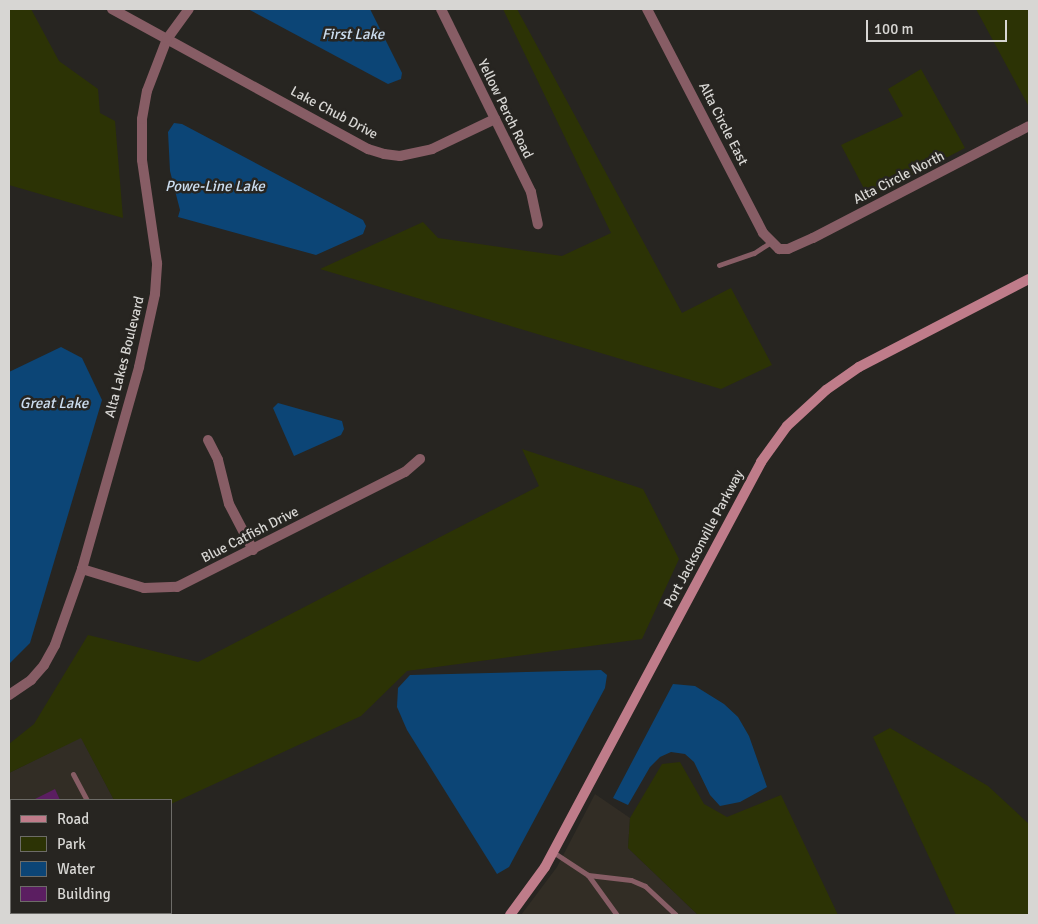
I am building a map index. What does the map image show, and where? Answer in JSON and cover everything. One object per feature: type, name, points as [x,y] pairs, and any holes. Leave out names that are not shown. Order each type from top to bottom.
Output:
[{"type":"street","name":"Lake Chub Drive","points":[[112,9],[368,149],[384,154],[400,156],[424,152],[495,118]]},
{"type":"street","name":"Alta Lakes Boulevard","points":[[9,695],[44,665],[55,645],[82,569],[140,367],[155,294],[157,263],[140,139],[147,91],[167,39],[189,9]]},
{"type":"street","name":"Yellow Perch Road","points":[[441,9],[531,192],[538,224]]},
{"type":"street","name":"Alta Circle East","points":[[647,9],[775,246]]},
{"type":"street","name":"Alta Circle North","points":[[775,246],[788,249],[813,238],[1029,126]]},
{"type":"street","name":"Port Jacksonville Parkway","points":[[510,915],[553,852],[761,462],[787,426],[826,390],[859,368],[1029,279]]},
{"type":"street","points":[[208,440],[218,460],[229,504],[253,550]]},
{"type":"street","name":"Blue Catfish Drive","points":[[82,569],[144,588],[166,589],[190,581],[253,550],[405,472],[420,459]]},
{"type":"lane","points":[[719,265],[775,246]]},
{"type":"lane","points":[[73,774],[86,799]]},
{"type":"lane","points":[[553,852],[588,875],[617,915]]},
{"type":"lane","points":[[588,875],[638,883],[676,915]]},
{"type":"shaded area","points":[[81,737],[113,799],[10,799],[10,914],[173,915],[9,915],[9,773]]},
{"type":"shaded area","points":[[595,794],[630,818],[628,848],[698,915],[521,915],[557,867]]},
{"type":"green space","points":[[9,9],[31,9],[59,61],[98,89],[100,113],[115,121],[123,218],[9,185]]},
{"type":"green space","points":[[503,9],[517,9],[682,313],[731,288],[772,365],[721,389],[320,269],[423,222],[438,238],[562,256],[611,233]]},
{"type":"green space","points":[[976,9],[1029,9],[1029,107]]},
{"type":"green space","points":[[921,69],[965,148],[869,198],[841,145],[903,116],[888,89]]},
{"type":"green space","points":[[522,449],[643,489],[679,559],[642,639],[407,671],[361,716],[172,804],[172,799],[113,799],[81,738],[9,773],[9,744],[34,724],[88,635],[198,662],[539,486]]},
{"type":"green space","points":[[890,728],[988,786],[1029,824],[1029,915],[956,915],[873,737]]},
{"type":"green space","points":[[680,762],[704,804],[727,817],[781,795],[838,915],[698,915],[628,848],[630,818],[662,764]]},
{"type":"water","name":"First Lake","points":[[248,9],[370,9],[402,73],[401,79],[388,84]]},
{"type":"water","name":"Powe-Line Lake","points":[[174,123],[182,124],[363,220],[366,226],[363,234],[316,255],[178,217],[180,210],[170,171],[168,132]]},
{"type":"water","name":"Great Lake","points":[[61,347],[82,358],[102,400],[30,643],[9,664],[9,372]]},
{"type":"water","points":[[278,403],[342,421],[344,429],[341,435],[294,456],[273,408]]},
{"type":"water","points":[[601,670],[607,675],[605,688],[509,867],[497,874],[407,730],[397,707],[398,688],[410,675]]},
{"type":"water","points":[[673,684],[695,686],[724,704],[738,717],[749,736],[767,787],[740,802],[720,806],[710,795],[694,762],[685,754],[671,752],[660,757],[650,767],[628,805],[613,798]]},
{"type":"building","points":[[55,789],[60,799],[35,799]]}]
